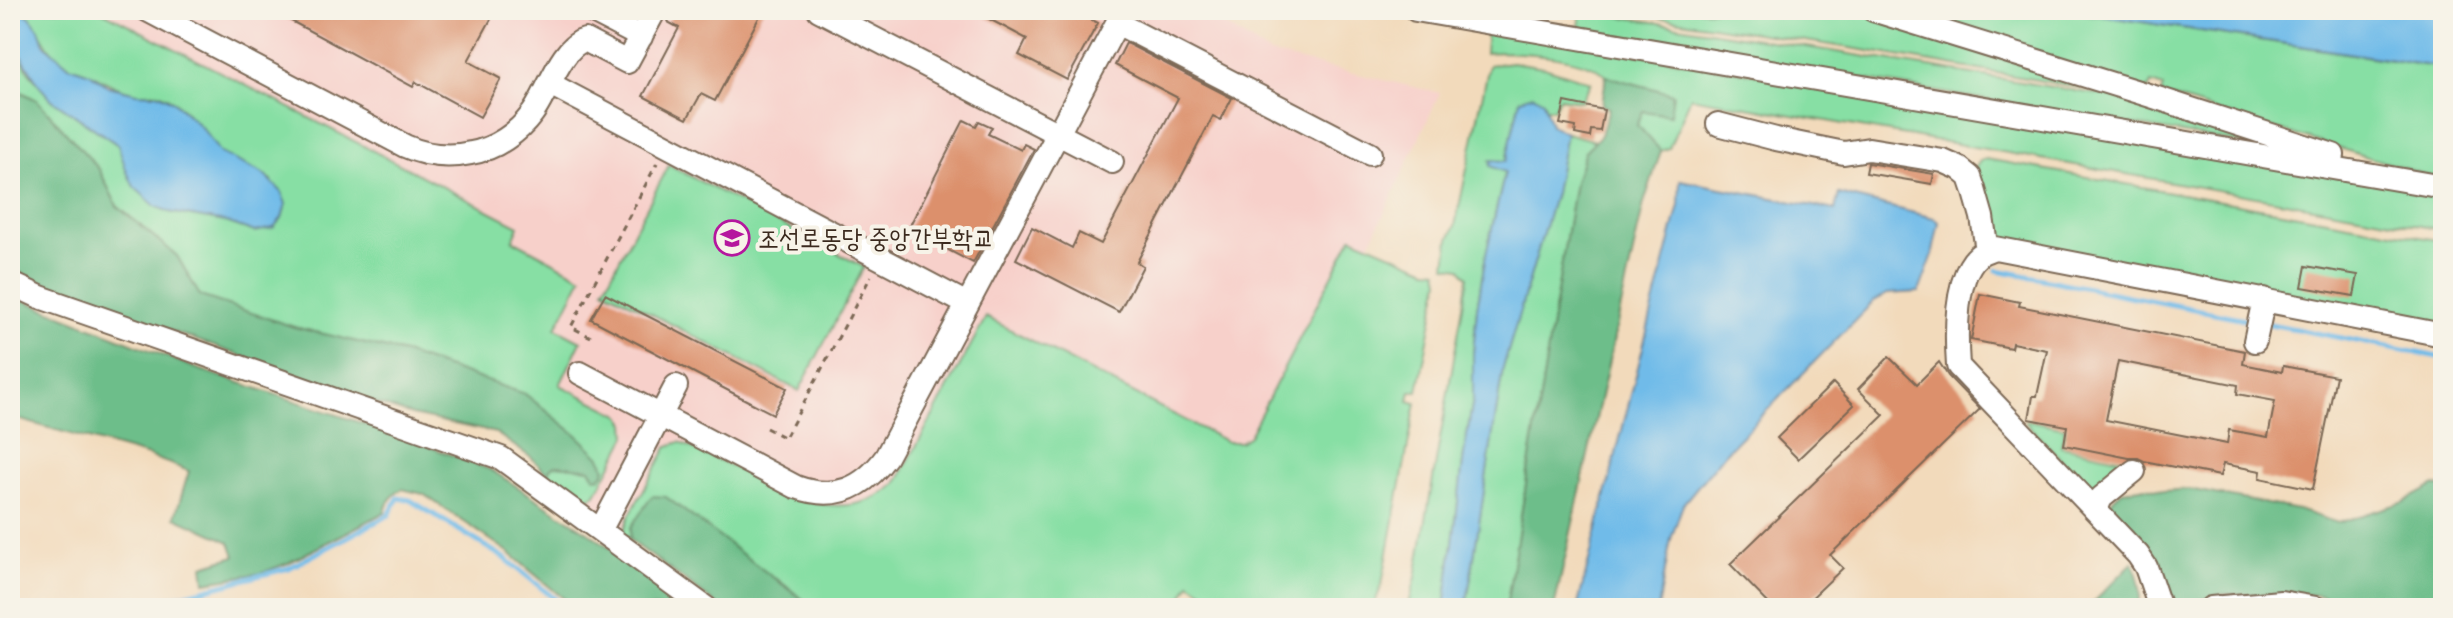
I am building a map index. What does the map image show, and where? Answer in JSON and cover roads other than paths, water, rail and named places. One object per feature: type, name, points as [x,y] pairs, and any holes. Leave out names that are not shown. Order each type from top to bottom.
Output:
[{"type":"street","points":[[147,10],[405,146],[436,156],[459,156],[482,151],[506,139],[534,112],[568,52],[577,42],[581,18],[578,10]]},
{"type":"street","points":[[589,10],[641,37]]},
{"type":"street","points":[[577,42],[585,40],[627,62],[655,10]]},
{"type":"street","points":[[819,10],[1112,162]]},
{"type":"street","points":[[1416,10],[2443,187]]},
{"type":"street","points":[[1873,10],[2341,158],[2363,172]]},
{"type":"street","points":[[580,373],[796,487],[813,493],[830,493],[864,482],[886,457],[1117,23],[1370,154]]},
{"type":"street","points":[[550,84],[967,304]]},
{"type":"street","points":[[1718,124],[1844,153],[1869,149],[1943,161],[1959,168],[1970,177],[1982,217],[1987,251]]},
{"type":"street","points":[[2160,608],[2146,567],[2096,510],[1958,366],[1956,335],[1960,296],[1968,268],[1979,255],[1995,248],[2259,321],[2443,335]]},
{"type":"street","points":[[10,283],[40,297],[501,458],[706,608]]},
{"type":"street","points":[[601,529],[676,386]]},
{"type":"street","points":[[2096,510],[2101,498],[2134,471]]},
{"type":"street","points":[[2211,608],[2281,602],[2316,608]]},
{"type":"water","points":[[10,10],[20,10],[30,17],[39,29],[44,44],[69,66],[90,73],[108,86],[137,93],[160,94],[173,101],[203,129],[220,153],[262,173],[281,191],[286,204],[282,218],[273,228],[255,232],[155,206],[134,187],[118,145],[51,99],[41,88],[10,37]]},
{"type":"water","points":[[2062,10],[2443,10],[2443,68],[2394,60]]},
{"type":"water","points":[[1533,95],[1543,101],[1551,125],[1566,133],[1555,193],[1503,368],[1466,608],[1445,608],[1473,399],[1477,308],[1505,172],[1490,166],[1491,160],[1506,161],[1520,99]]},
{"type":"water","points":[[1680,180],[1835,210],[1839,194],[1934,218],[1939,222],[1932,257],[1919,292],[1887,294],[1874,301],[1725,453],[1683,504],[1671,539],[1658,608],[1577,608],[1679,205]]},
{"type":"waterway","points":[[1997,270],[2255,321]]},
{"type":"waterway","points":[[2265,323],[2443,358]]},
{"type":"waterway","points":[[132,608],[289,568],[389,515],[398,498],[410,500],[506,559],[566,608]]},
{"type":"place","name":"조선로동당 중앙간부학교","points":[[732,238]]}]
